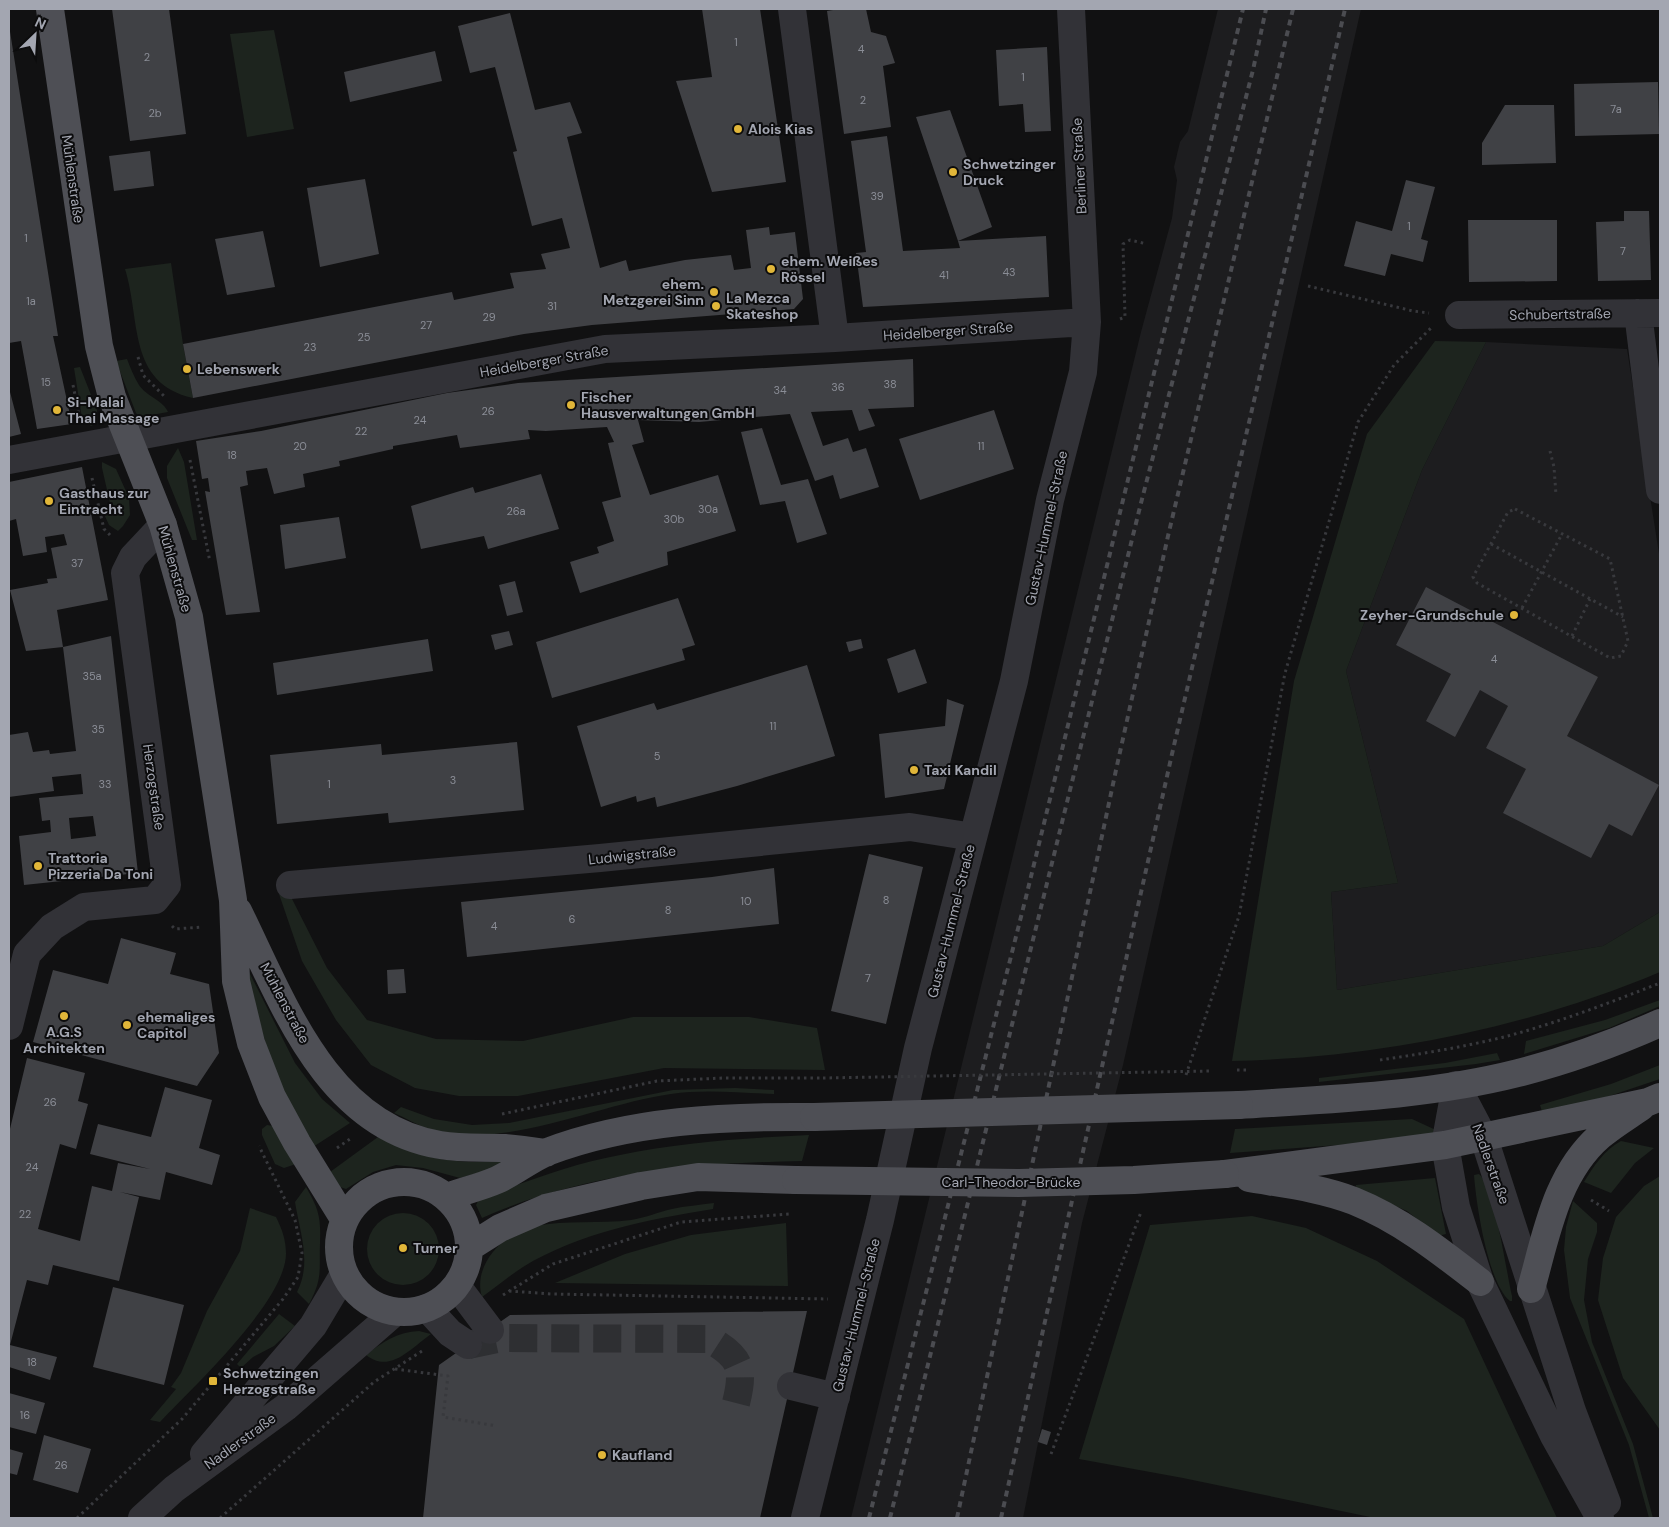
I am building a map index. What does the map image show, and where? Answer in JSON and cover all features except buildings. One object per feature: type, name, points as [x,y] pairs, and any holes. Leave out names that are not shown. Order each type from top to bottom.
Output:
[{"type":"main road","name":"Mühlenstraße","points":[[50,9],[99,346],[112,397],[163,525],[189,617],[233,900],[236,981],[252,1043],[280,1112],[344,1219]]},
{"type":"main road","name":"Mühlenstraße","points":[[233,900],[294,1025],[322,1069],[344,1094],[373,1119],[405,1135],[439,1145],[546,1152]]},
{"type":"main road","points":[[447,1197],[498,1180],[546,1152],[607,1135],[679,1123],[748,1116],[814,1118],[1239,1105],[1393,1094],[1456,1085],[1539,1068],[1630,1036],[1660,1022]]},
{"type":"main road","points":[[1225,1174],[1445,1145],[1654,1100]]},
{"type":"main road","points":[[1531,1289],[1550,1220],[1564,1184],[1579,1160],[1600,1137],[1654,1100]]},
{"type":"main road","points":[[1225,1174],[1305,1188],[1353,1201],[1391,1218],[1426,1240],[1480,1282]]},
{"type":"main road","name":"Carl-Theodor-Brücke","points":[[470,1247],[500,1228],[546,1208],[641,1186],[698,1177],[1019,1183],[1134,1180],[1225,1174]]},
{"type":"main road","points":[[410,1182],[430,1186],[447,1197],[464,1220],[470,1247],[467,1268],[457,1286],[444,1300],[428,1308],[412,1312],[395,1312],[374,1306],[357,1292],[344,1274],[339,1256],[339,1237],[344,1219],[356,1202],[372,1190],[390,1183],[410,1182]]},
{"type":"street","points":[[792,9],[835,338]]},
{"type":"street","name":"Berliner Straße","points":[[1071,9],[1087,322]]},
{"type":"street","points":[[1649,313],[1660,490]]},
{"type":"street","name":"Schubertstraße","points":[[1459,315],[1649,313]]},
{"type":"street","name":"Heidelberger Straße","points":[[9,460],[605,349],[835,338],[1087,322]]},
{"type":"street","name":"Gustav-Hummel-Straße","points":[[806,1518],[860,1300],[918,1048],[1014,681],[1050,500],[1083,372],[1087,322]]},
{"type":"street","name":"Herzogstraße","points":[[9,1026],[27,954],[52,927],[84,908],[155,900],[167,885],[125,573],[133,557],[163,525]]},
{"type":"street","name":"Ludwigstraße","points":[[290,885],[592,859],[910,827],[973,837]]},
{"type":"street","name":"Nadlerstraße","points":[[1456,1085],[1484,1138],[1531,1289],[1572,1411],[1612,1518]]},
{"type":"street","name":"Nadlerstraße","points":[[1456,1085],[1445,1145],[1456,1207],[1480,1282],[1554,1436],[1600,1518]]},
{"type":"street","name":"Nadlerstraße","points":[[174,1489],[313,1326],[344,1274]]},
{"type":"street","points":[[428,1308],[450,1333],[479,1337],[457,1286]]},
{"type":"street","name":"Nadlerstraße","points":[[142,1518],[174,1489],[286,1407],[395,1312]]},
{"type":"street","points":[[791,1386],[836,1396]]},
{"type":"path","points":[[1125,303],[1123,244],[1130,240],[1147,244]]},
{"type":"path","points":[[1308,286],[1413,311]]},
{"type":"path","points":[[1186,1076],[1239,916],[1285,673],[1358,422],[1394,365],[1428,330],[1459,315]]},
{"type":"path","points":[[136,349],[143,375],[180,411],[211,568]]},
{"type":"path","points":[[72,380],[104,529],[133,557]]},
{"type":"path","points":[[1550,451],[1554,467],[1556,495]]},
{"type":"path","points":[[1515,509],[1562,534],[1610,559],[1628,641],[1620,656],[1610,658],[1477,583],[1473,576],[1508,512],[1515,509]]},
{"type":"path","points":[[1522,608],[1562,534]]},
{"type":"path","points":[[1491,544],[1623,617]]},
{"type":"path","points":[[1572,636],[1590,599]]},
{"type":"path","points":[[175,929],[208,926]]},
{"type":"path","points":[[1376,1061],[1438,1051],[1505,1036],[1660,984]]},
{"type":"path","points":[[1229,1070],[1259,1070]]},
{"type":"path","points":[[494,1113],[503,1114],[657,1081],[723,1078],[1219,1071]]},
{"type":"path","points":[[77,1518],[182,1419],[283,1299],[298,1277],[302,1252],[295,1220],[278,1188]]},
{"type":"path","points":[[1051,1454],[1142,1208]]},
{"type":"path","points":[[789,1214],[681,1222],[553,1264],[508,1291],[552,1294],[860,1300]]},
{"type":"path","points":[[220,1518],[374,1382],[430,1347]]},
{"type":"path","points":[[394,1369],[448,1376],[443,1417],[497,1426]]},
{"type":"shaded area","points":[[1218,9],[1361,9],[1123,1065],[1082,1223],[1023,1518],[851,1518],[1141,332],[1172,218],[1177,180],[1174,167],[1180,142],[1188,131]]},
{"type":"shaded area","points":[[274,30],[294,129],[247,137],[230,34]]},
{"type":"shaded area","points":[[171,263],[193,398],[172,390],[157,379],[147,364],[140,347],[125,269]]},
{"type":"shaded area","points":[[1435,341],[1486,342],[1422,470],[1346,671],[1398,883],[1331,892],[1337,990],[1603,946],[1660,912],[1660,972],[1609,992],[1557,1009],[1504,1024],[1450,1036],[1341,1054],[1287,1059],[1232,1061],[1294,681],[1367,434]]},
{"type":"shaded area","name":"Zeyher-Grundschule","points":[[1486,342],[1627,349],[1660,560],[1660,912],[1603,946],[1337,990],[1331,892],[1398,883],[1346,671],[1422,470]]},
{"type":"shaded area","points":[[127,359],[142,389],[163,405],[168,412],[140,417],[136,413],[116,361]]},
{"type":"shaded area","points":[[80,367],[97,410],[97,423],[91,426],[82,418],[74,368]]},
{"type":"shaded area","points":[[178,448],[184,462],[197,540],[192,540],[167,478],[167,466]]},
{"type":"shaded area","points":[[102,462],[116,469],[129,498],[130,515],[118,531],[109,525],[104,514],[110,503]]},
{"type":"shaded area","points":[[279,894],[290,895],[327,968],[367,1020],[436,1039],[523,1041],[633,1017],[749,1017],[817,1028],[825,1070],[664,1068],[518,1096],[459,1096],[415,1088],[371,1065],[336,1020],[302,961]]},
{"type":"shaded area","points":[[248,970],[295,1063],[322,1099],[350,1123],[313,1147],[285,1096],[270,1059],[246,974]]},
{"type":"shaded area","points":[[1660,1000],[1660,1006],[1609,1028],[1524,1054],[1526,1041],[1605,1020]]},
{"type":"shaded area","points":[[1497,1053],[1500,1060],[1319,1082],[1319,1078],[1445,1063]]},
{"type":"shaded area","points":[[1660,1065],[1660,1079],[1544,1118],[1540,1105],[1611,1084]]},
{"type":"shaded area","points":[[735,1088],[774,1090],[774,1094],[709,1092],[671,1094],[643,1099],[518,1131],[486,1135],[457,1135],[429,1129],[394,1113],[401,1107],[434,1119],[472,1125],[509,1123],[673,1090]]},
{"type":"shaded area","points":[[1412,1119],[1438,1131],[1434,1138],[1230,1153],[1235,1129]]},
{"type":"shaded area","points":[[267,1125],[273,1126],[296,1164],[284,1168],[275,1164],[262,1135],[262,1129]]},
{"type":"shaded area","points":[[809,1135],[802,1161],[720,1164],[639,1173],[559,1190],[482,1218],[476,1205],[479,1199],[514,1186],[566,1168],[602,1159],[690,1144]]},
{"type":"shaded area","points":[[378,1137],[409,1150],[439,1159],[470,1162],[503,1160],[505,1165],[460,1178],[423,1168],[396,1165],[373,1172],[346,1189],[340,1187],[330,1172]]},
{"type":"shaded area","points":[[1621,1141],[1654,1148],[1635,1163],[1611,1193],[1584,1182],[1604,1154]]},
{"type":"shaded area","points":[[1479,1174],[1485,1182],[1495,1212],[1512,1301],[1502,1292],[1489,1261],[1477,1204],[1474,1175]]},
{"type":"shaded area","points":[[1660,1176],[1660,1430],[1623,1378],[1598,1300],[1603,1258],[1616,1217],[1644,1186]]},
{"type":"shaded area","points":[[1435,1178],[1446,1234],[1438,1236],[1407,1211],[1355,1189],[1356,1185]]},
{"type":"shaded area","points":[[306,1187],[314,1202],[320,1227],[319,1274],[309,1304],[297,1292],[304,1270],[304,1248],[295,1202]]},
{"type":"shaded area","points":[[1573,1201],[1597,1223],[1597,1232],[1588,1259],[1584,1300],[1592,1342],[1633,1444],[1653,1518],[1649,1518],[1629,1445],[1570,1298],[1564,1250],[1566,1227]]},
{"type":"shaded area","points":[[714,1203],[713,1209],[615,1229],[567,1245],[523,1267],[482,1297],[480,1285],[486,1262],[502,1243],[523,1229],[559,1223],[631,1220],[667,1210]]},
{"type":"shaded area","points":[[250,1208],[276,1217],[286,1249],[282,1274],[255,1319],[215,1366],[160,1422],[150,1420],[176,1389],[171,1387],[181,1373],[207,1311],[240,1251]]},
{"type":"shaded area","points":[[403,1213],[423,1219],[433,1229],[439,1249],[433,1269],[423,1279],[403,1285],[383,1279],[373,1269],[367,1249],[373,1229],[383,1219]]},
{"type":"shaded area","points":[[1252,1216],[1306,1228],[1377,1261],[1464,1319],[1557,1518],[1375,1518],[1183,1478],[1079,1459],[1150,1225]]},
{"type":"shaded area","points":[[786,1223],[788,1286],[555,1283],[625,1254],[691,1235]]},
{"type":"shaded area","points":[[279,1314],[295,1326],[274,1346],[253,1357],[241,1368],[237,1364]]},
{"type":"shaded area","points":[[419,1331],[431,1334],[408,1352],[392,1361],[383,1362],[366,1355],[391,1338],[404,1333]]},
{"type":"tunnel","points":[[468,1345],[501,1338],[709,1339],[728,1352],[738,1364],[740,1380],[736,1403]]},
{"type":"railway","points":[[869,1518],[1026,897],[1243,9]]},
{"type":"railway","points":[[890,1518],[1141,503],[1253,70],[1266,9]]},
{"type":"railway","points":[[957,1518],[1116,770],[1168,536],[1293,9]]},
{"type":"railway","points":[[1001,1518],[1172,754],[1345,9]]},
{"type":"place","name":"Alois Kias","points":[[738,129]]},
{"type":"place","name":"Schwetzinger Druck","points":[[953,172]]},
{"type":"place","name":"ehem. Weißes Rössel","points":[[771,269]]},
{"type":"place","name":"ehem. Metzgerei Sinn","points":[[714,292]]},
{"type":"place","name":"La Mezca Skateshop","points":[[716,306]]},
{"type":"place","name":"Lebenswerk","points":[[187,369]]},
{"type":"place","name":"Fischer Hausverwaltungen GmbH","points":[[571,405]]},
{"type":"place","name":"Si-Malai Thai Massage","points":[[57,410]]},
{"type":"place","name":"Gasthaus zur Eintracht","points":[[49,501]]},
{"type":"place","name":"Zeyher-Grundschule","points":[[1514,615]]},
{"type":"place","name":"Taxi Kandil","points":[[914,770]]},
{"type":"place","name":"Trattoria Pizzeria Da Toni","points":[[38,866]]},
{"type":"place","name":"A.G.S Architekten","points":[[64,1016]]},
{"type":"place","name":"ehemaliges Capitol","points":[[127,1025]]},
{"type":"place","name":"Turner","points":[[403,1248]]},
{"type":"place","name":"Schwetzingen Herzogstraße","points":[[213,1381]]},
{"type":"place","name":"Kaufland","points":[[602,1455]]}]
